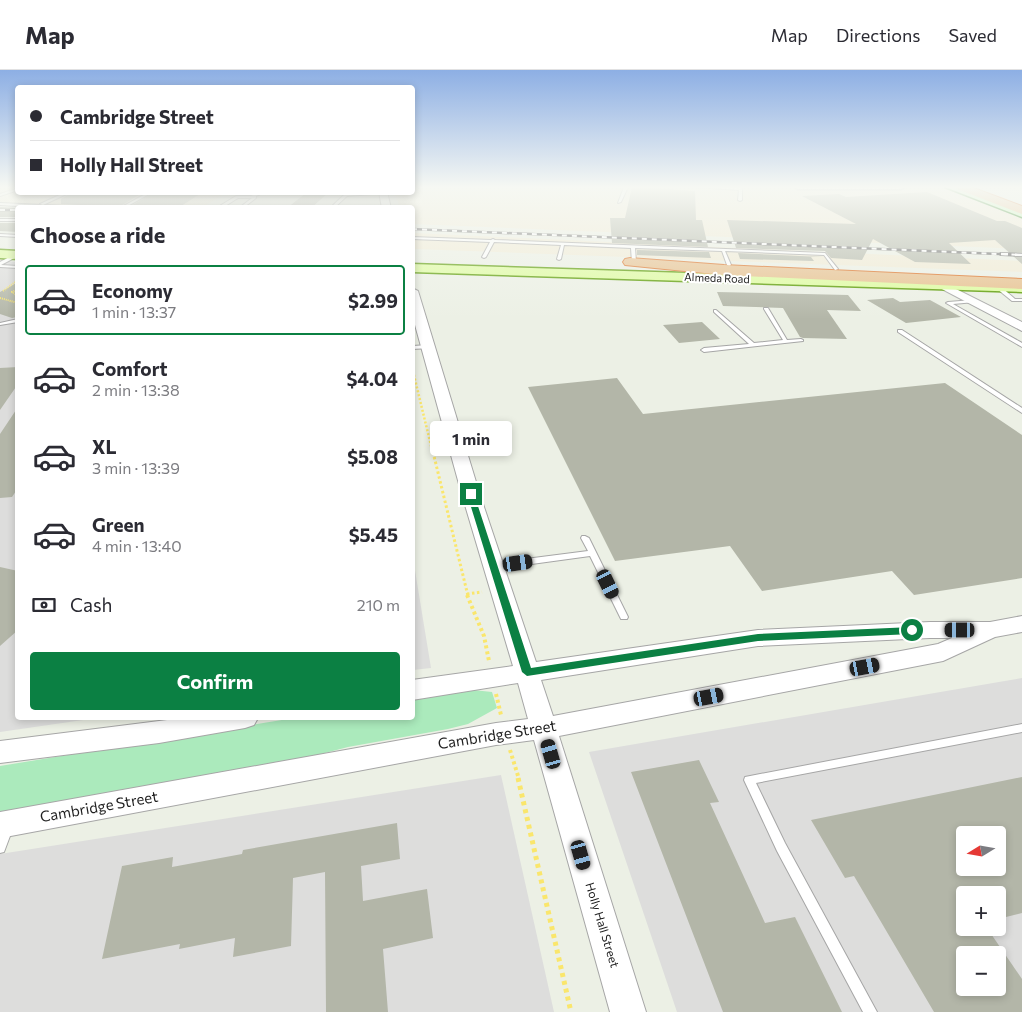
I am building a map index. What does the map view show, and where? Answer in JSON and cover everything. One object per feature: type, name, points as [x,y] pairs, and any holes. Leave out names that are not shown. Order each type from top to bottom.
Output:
[{"type":"highway","points":[[632,257],[724,270],[1022,284]]},
{"type":"main road","points":[[1,243],[15,254]]},
{"type":"main road","name":"Almeda Road","points":[[447,269],[436,264],[441,260],[456,256],[559,259],[632,257],[728,265],[1022,274]]},
{"type":"main road","name":"Almeda Road","points":[[421,258],[447,269],[998,287],[1018,294]]},
{"type":"street","points":[[944,286],[1022,327]]},
{"type":"street","name":"Holly Hall Street","points":[[415,311],[421,348],[495,566],[628,1012]]},
{"type":"street","name":"Cambridge Street","points":[[415,689],[492,676],[758,638],[930,630],[990,630],[1022,624]]},
{"type":"street","name":"Cambridge Street","points":[[3,832],[505,733],[544,728],[943,652],[990,630]]},
{"type":"street","points":[[0,752],[159,732],[234,720]]},
{"type":"lane","points":[[1,243],[15,237]]},
{"type":"lane","points":[[415,238],[563,243],[632,257],[723,250],[824,254],[836,269]]},
{"type":"lane","points":[[484,257],[493,240]]},
{"type":"lane","points":[[559,259],[563,243]]},
{"type":"lane","points":[[723,250],[728,265]]},
{"type":"lane","points":[[0,265],[15,256]]},
{"type":"lane","points":[[0,265],[15,256]]},
{"type":"lane","points":[[1018,294],[1022,300]]},
{"type":"lane","points":[[1018,294],[1022,304]]},
{"type":"lane","points":[[973,301],[948,303],[1022,345]]},
{"type":"lane","points":[[766,309],[786,342]]},
{"type":"lane","points":[[716,311],[753,345]]},
{"type":"lane","points":[[0,324],[15,321]]},
{"type":"lane","points":[[900,331],[1022,411]]},
{"type":"lane","points":[[704,350],[801,340]]},
{"type":"lane","points":[[586,538],[624,616]]},
{"type":"lane","points":[[495,566],[593,552]]},
{"type":"lane","points":[[870,1012],[782,847],[749,780],[1022,728]]},
{"type":"path","points":[[3,291],[15,282]]},
{"type":"path","points":[[0,298],[15,302]]},
{"type":"path","points":[[415,379],[468,594],[484,636],[505,733],[516,767],[551,930],[571,1012]]},
{"type":"shaded area","points":[[583,231],[1022,231],[1022,249]]},
{"type":"shaded area","points":[[415,233],[1022,261],[1022,272],[415,249]]},
{"type":"shaded area","points":[[0,261],[15,262],[15,720],[83,720],[0,732]]},
{"type":"shaded area","points":[[415,570],[431,668],[415,670]]},
{"type":"shaded area","points":[[1022,678],[1022,1012],[677,1012],[589,752]]},
{"type":"shaded area","points":[[501,775],[554,1012],[0,1012],[0,854]]},
{"type":"green space","points":[[473,690],[492,692],[497,708],[468,724],[448,729],[348,747],[279,765],[0,815],[0,766],[282,720],[415,720],[415,698]]},
{"type":"building","points":[[611,231],[704,231],[708,247],[612,243]]},
{"type":"building","points":[[731,231],[1022,231],[1022,264],[995,240],[949,243],[971,264],[915,262],[873,239],[862,260],[831,258],[825,251],[736,248]]},
{"type":"building","points":[[637,250],[709,252],[711,258],[637,255]]},
{"type":"building","points":[[738,253],[823,257],[811,257],[814,261],[740,259]]},
{"type":"building","points":[[15,284],[15,318],[0,314],[0,292]]},
{"type":"building","points":[[717,292],[848,295],[861,311],[827,310],[847,339],[803,338],[800,337],[783,308],[723,306]]},
{"type":"building","points":[[893,298],[900,302],[930,300],[961,317],[906,323],[867,300]]},
{"type":"building","points":[[702,322],[720,339],[679,343],[663,325]]},
{"type":"building","points":[[15,367],[15,388],[0,410],[0,368]]},
{"type":"building","points":[[617,378],[643,414],[945,383],[1022,435],[1022,578],[914,595],[892,571],[762,591],[730,546],[615,561],[528,387]]},
{"type":"building","points":[[15,412],[15,492],[12,497],[0,498],[0,434]]},
{"type":"building","points":[[0,567],[15,570],[15,633],[0,646]]},
{"type":"building","points":[[699,760],[719,802],[710,803],[765,923],[795,917],[842,1012],[723,1012],[631,772]]},
{"type":"building","points":[[1022,777],[1022,913],[1006,917],[1006,886],[956,886],[956,936],[992,936],[999,946],[956,946],[956,996],[1006,996],[1006,956],[1022,979],[1022,1012],[934,1012],[854,876],[845,878],[811,820]]},
{"type":"building","points":[[397,823],[400,859],[361,866],[363,901],[427,889],[433,938],[383,949],[388,1012],[326,1012],[325,872],[293,878],[291,946],[233,957],[235,938],[179,949],[180,944],[102,959],[122,866],[173,857],[172,867],[242,854],[243,850]]},
{"type":"railway","points":[[458,231],[1022,255],[1001,254]]},
{"type":"route","points":[[471,494],[527,672],[758,638],[912,630]]}]
